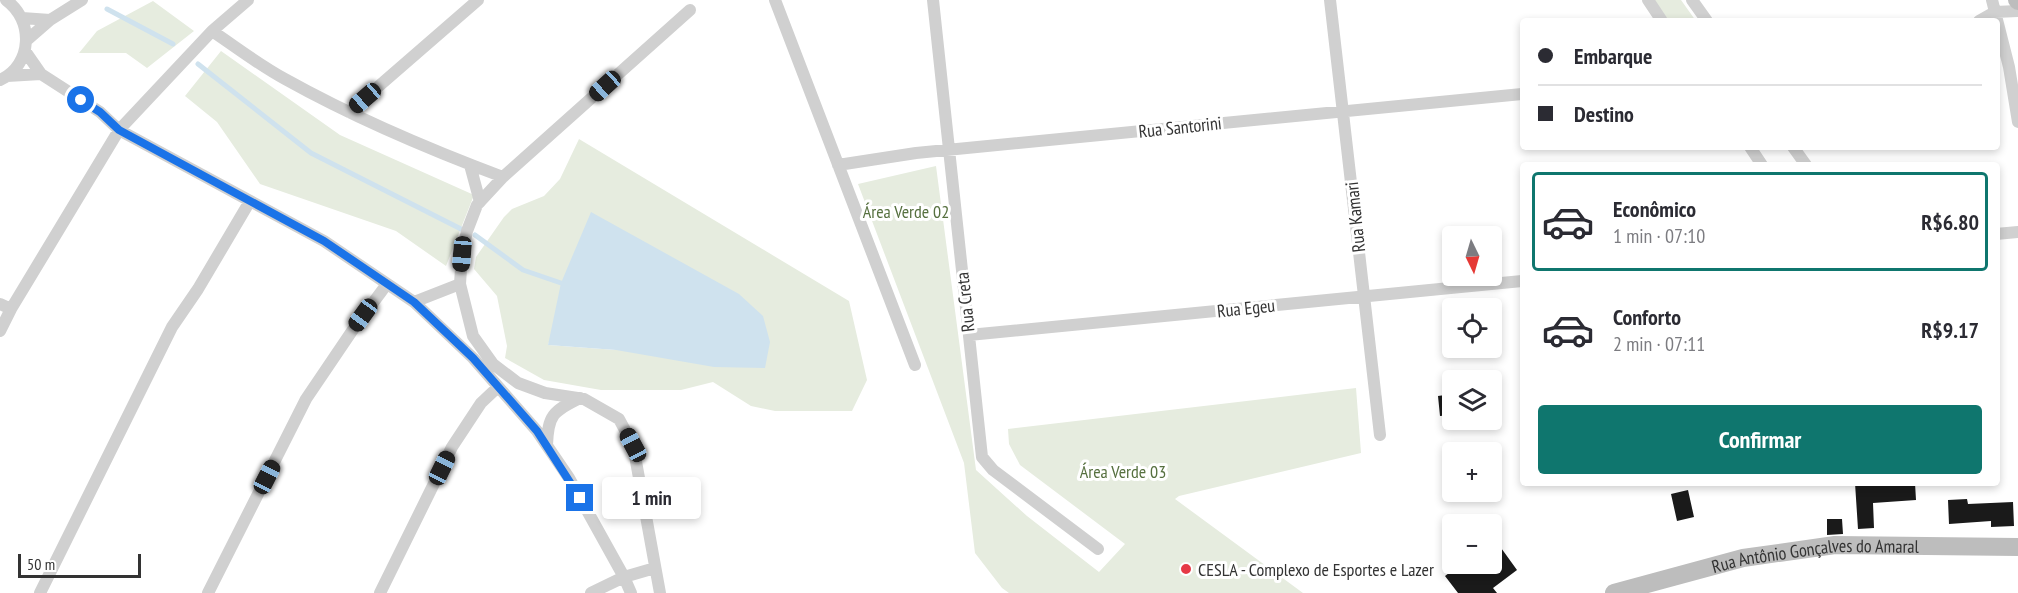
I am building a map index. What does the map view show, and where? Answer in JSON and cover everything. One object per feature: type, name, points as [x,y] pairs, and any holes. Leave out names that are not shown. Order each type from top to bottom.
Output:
[{"type":"street","points":[[6,0],[22,18],[26,45],[41,74],[100,112],[119,130],[324,241],[414,302],[459,344],[547,445],[569,478],[624,577],[630,593]]},
{"type":"street","points":[[4,78],[15,70],[26,45],[50,20],[82,0]]},
{"type":"street","points":[[0,331],[5,306],[119,130],[212,31],[248,0]]},
{"type":"street","points":[[349,112],[478,0]]},
{"type":"street","points":[[775,0],[915,365]]},
{"type":"street","name":"Rua Creta","points":[[933,0],[982,456],[993,470],[1098,549]]},
{"type":"street","name":"Rua Kamari","points":[[1330,0],[1380,435]]},
{"type":"street","points":[[1648,0],[1660,18]]},
{"type":"street","points":[[1692,0],[1705,18]]},
{"type":"street","points":[[1982,18],[1993,6],[2018,11]]},
{"type":"street","points":[[660,593],[633,445],[619,419],[580,398],[545,393],[518,383],[493,364],[473,336],[460,285],[462,254],[467,231],[480,202],[503,177],[690,10]]},
{"type":"street","points":[[22,18],[50,20]]},
{"type":"street","points":[[212,31],[283,78],[349,112],[427,148],[503,177]]},
{"type":"street","points":[[2000,33],[2009,67],[2018,122]]},
{"type":"street","points":[[4,78],[41,74]]},
{"type":"street","name":"Rua Santorini","points":[[838,165],[949,150],[1520,94]]},
{"type":"street","points":[[470,165],[480,202]]},
{"type":"street","points":[[40,593],[172,327],[198,289],[250,201]]},
{"type":"street","points":[[2000,234],[2018,232]]},
{"type":"street","name":"Rua Egeu","points":[[969,335],[1520,281]]},
{"type":"street","points":[[208,593],[306,399],[387,284]]},
{"type":"street","points":[[414,302],[460,285]]},
{"type":"street","points":[[380,593],[452,447],[482,404],[498,387]]},
{"type":"street","points":[[547,445],[548,426],[552,415],[561,407],[580,398]]},
{"type":"street","name":"Rua Antônio Gonçalves do Amaral","points":[[1614,593],[1743,558],[1836,545],[2018,548]]},
{"type":"street","points":[[591,593],[624,577],[655,568]]},
{"type":"green space","points":[[1654,0],[1681,0],[1694,18],[1667,18]]},
{"type":"green space","points":[[153,1],[194,31],[147,68],[126,53],[79,53],[97,31]]},
{"type":"green space","points":[[221,51],[340,135],[474,195],[446,266],[396,231],[260,184],[217,122],[185,96]]},
{"type":"green space","points":[[579,139],[849,301],[867,380],[852,411],[775,411],[751,406],[713,382],[681,390],[601,390],[544,380],[505,358],[507,346],[497,296],[474,269],[476,257],[512,209],[544,196],[560,179]],"holes":[[[592,213],[616,350],[548,345]]]},
{"type":"green space","points":[[936,166],[976,470],[1027,516],[1099,572],[1125,544],[1020,465],[1009,444],[1008,429],[1356,388],[1361,453],[1179,496],[1175,499],[1303,593],[1009,593],[1002,588],[975,553],[964,463],[858,184]]},
{"type":"water","points":[[591,212],[739,294],[763,316],[770,342],[765,368],[714,367],[616,350],[548,345],[561,283]]},
{"type":"building","points":[[1442,395],[1442,416],[1440,416],[1438,396]]},
{"type":"building","points":[[1855,486],[1915,486],[1916,500],[1873,503],[1874,528],[1858,529]]},
{"type":"building","points":[[1688,490],[1694,517],[1677,521],[1671,494]]},
{"type":"building","points":[[1967,499],[1968,504],[2013,502],[2014,526],[1991,527],[1991,521],[1949,524],[1948,500]]},
{"type":"building","points":[[1827,519],[1842,519],[1843,534],[1827,535]]},
{"type":"building","points":[[1502,549],[1517,570],[1493,588],[1497,593],[1458,593],[1445,576],[1448,574],[1502,574]]},
{"type":"waterway","points":[[107,9],[173,44]]},
{"type":"waterway","points":[[198,64],[311,153],[463,230]]},
{"type":"waterway","points":[[475,235],[523,270],[561,283]]},
{"type":"place","name":"CESLA - Complexo de Esportes e Lazer","points":[[1186,569]]},
{"type":"route","points":[[81,100],[100,112],[119,130],[324,241],[414,302],[473,358],[537,431],[580,498]]},
{"type":"park label","name":"Área Verde 02","points":[[906,211]]},
{"type":"park label","name":"Área Verde 03","points":[[1123,471]]}]
